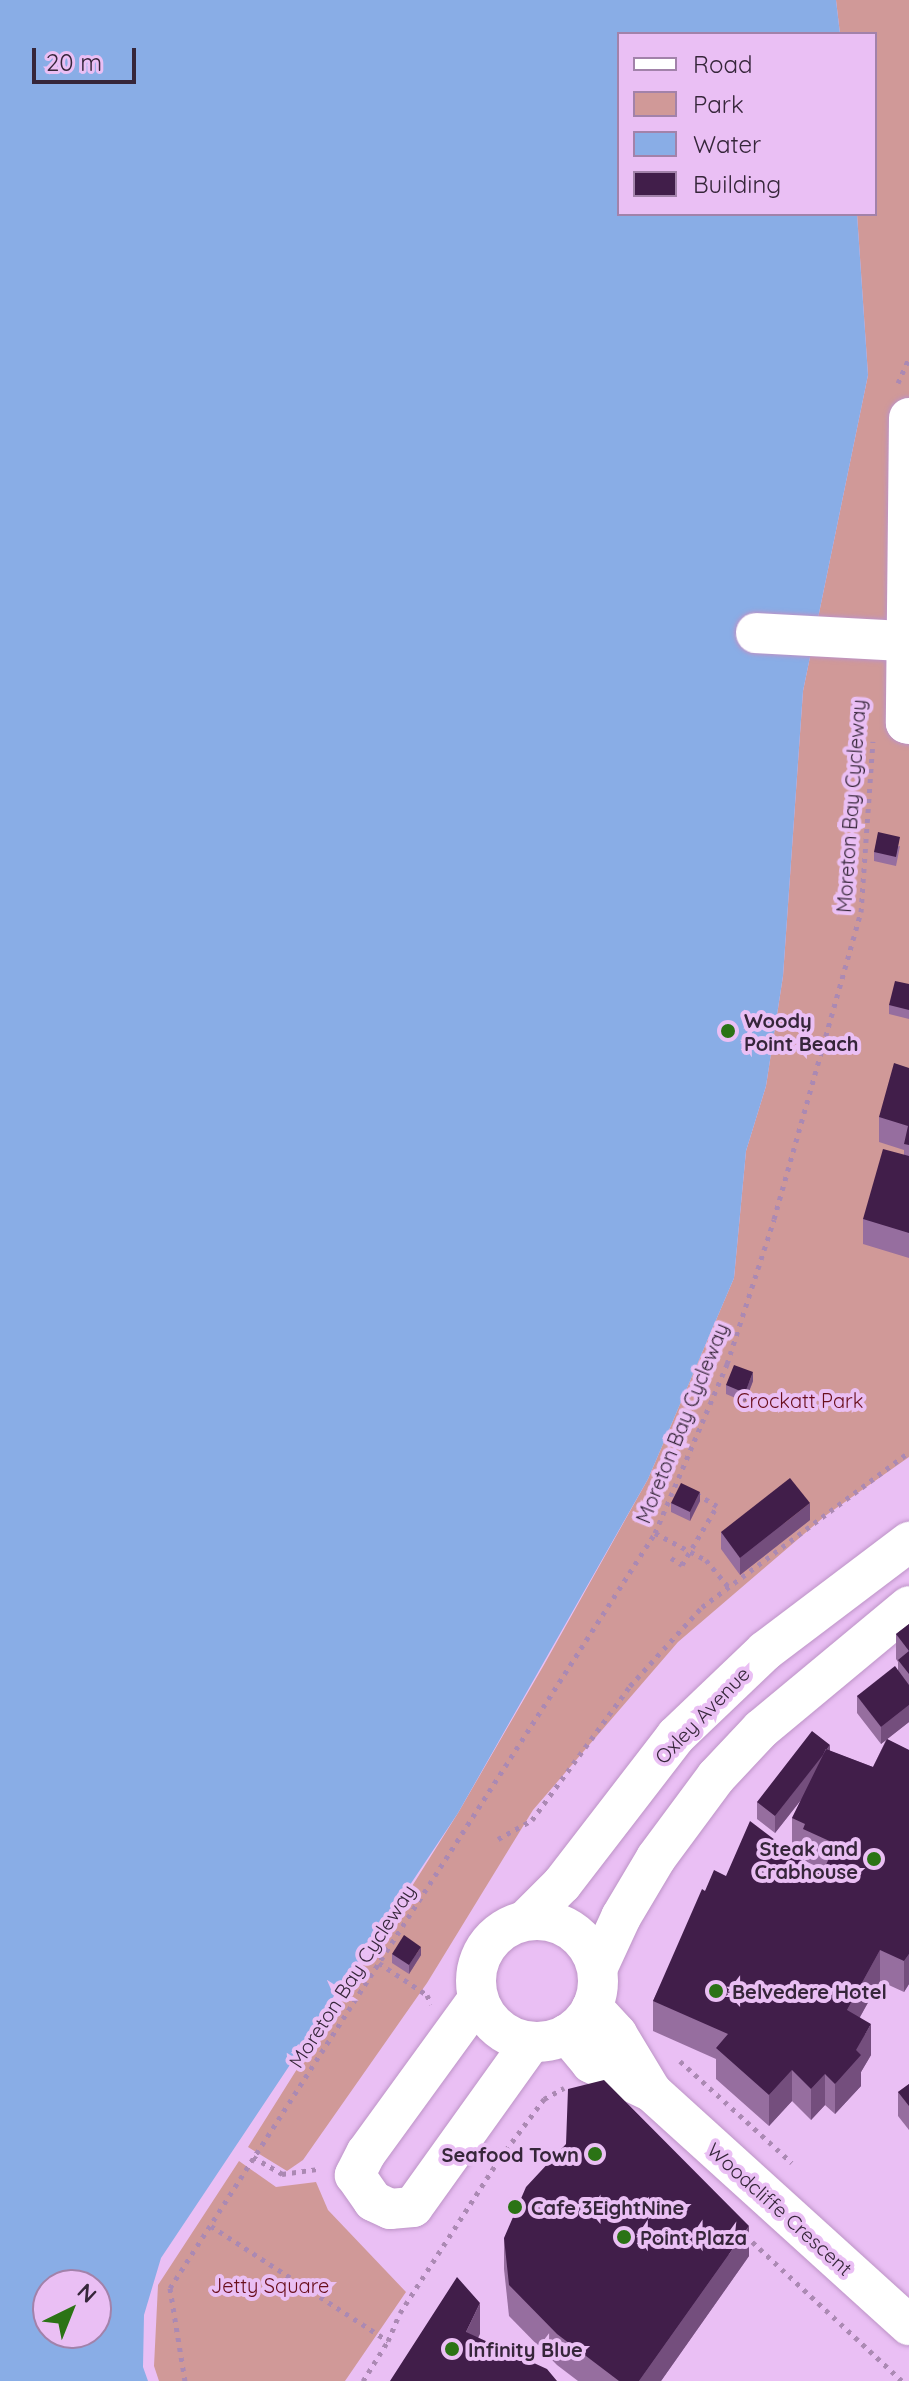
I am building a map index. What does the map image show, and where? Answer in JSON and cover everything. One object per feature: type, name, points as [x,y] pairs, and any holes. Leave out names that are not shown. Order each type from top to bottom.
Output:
[{"type":"street","points":[[891,727],[906,723],[900,407]]},
{"type":"street","points":[[756,633],[906,641]]},
{"type":"street","name":"Oxley Avenue","points":[[526,1920],[562,1884],[676,1736],[765,1651],[909,1542]]},
{"type":"street","points":[[478,1999],[366,2153],[355,2175],[373,2201],[390,2209],[413,2207],[564,2028],[621,1917],[656,1858],[716,1777],[761,1729],[909,1606]]},
{"type":"street","points":[[564,2028],[498,2029],[485,2015],[478,1999],[475,1978],[480,1957],[492,1938],[526,1920],[546,1920],[566,1927],[582,1940],[598,1967]]},
{"type":"street","name":"Woodcliffe Crescent","points":[[564,2028],[617,2034],[652,2092],[909,2325]]},
{"type":"path","points":[[900,407],[909,358]]},
{"type":"path","name":"Moreton Bay Cycleway","points":[[185,2381],[170,2288],[655,1533],[677,1483],[727,1364],[769,1234],[861,912],[891,727]]},
{"type":"path","points":[[498,1839],[532,1820],[630,1686],[702,1607],[909,1452]]},
{"type":"path","points":[[671,1558],[682,1565],[717,1506],[677,1483]]},
{"type":"path","points":[[655,1533],[706,1560],[729,1587]]},
{"type":"path","points":[[379,1963],[427,1995],[433,2009]]},
{"type":"path","points":[[671,2053],[792,2163]]},
{"type":"path","points":[[363,2381],[388,2341],[400,2313],[500,2158],[544,2099],[569,2088]]},
{"type":"path","points":[[253,2157],[282,2174],[324,2169],[358,2182]]},
{"type":"path","points":[[211,2226],[388,2341]]},
{"type":"path","points":[[740,2231],[902,2381]]},
{"type":"green space","name":"Crockatt Park","points":[[836,0],[909,0],[909,1457],[825,1516],[678,1642],[533,1810],[427,1983],[303,2160],[287,2171],[248,2147],[458,1813],[648,1479],[734,1278],[746,1151],[766,1086],[783,976],[803,691],[868,375],[857,216],[877,216],[877,32],[840,32]]},
{"type":"green space","name":"Jetty Square","points":[[239,2161],[276,2187],[316,2182],[328,2210],[406,2292],[345,2381],[159,2381],[154,2366],[158,2285]]},
{"type":"water","points":[[0,0],[836,0],[840,32],[617,32],[617,216],[857,216],[868,375],[803,691],[783,976],[766,1086],[746,1151],[734,1278],[648,1479],[458,1813],[161,2258],[144,2315],[143,2367],[148,2381],[0,2381]]},
{"type":"building","points":[[852,702],[863,703],[862,718],[851,718]]},
{"type":"building","points":[[878,832],[900,837],[896,857],[874,852]]},
{"type":"building","points":[[895,981],[909,984],[909,1010],[889,1005]]},
{"type":"building","points":[[894,1063],[909,1068],[909,1145],[904,1144],[908,1126],[879,1117]]},
{"type":"building","points":[[883,1149],[909,1156],[909,1233],[863,1219]]},
{"type":"building","points":[[734,1365],[753,1372],[745,1393],[726,1385]]},
{"type":"building","points":[[790,1478],[810,1503],[740,1558],[721,1532]]},
{"type":"building","points":[[681,1483],[700,1492],[690,1512],[671,1503]]},
{"type":"building","points":[[909,1624],[909,1651],[896,1634]]},
{"type":"building","points":[[909,1651],[909,1674],[898,1660]]},
{"type":"building","points":[[895,1666],[909,1685],[909,1705],[881,1727],[857,1696]]},
{"type":"building","points":[[812,1731],[830,1745],[775,1816],[757,1802]]},
{"type":"building","points":[[887,1739],[909,1750],[909,1954],[904,1961],[880,1950],[847,2010],[871,2024],[856,2050],[861,2055],[835,2084],[825,2074],[811,2089],[792,2070],[769,2095],[716,2048],[728,2034],[653,2001],[702,1889],[705,1891],[714,1870],[726,1876],[750,1821],[821,1875],[836,1844],[803,1829],[805,1824],[792,1818],[826,1749],[873,1767]]},
{"type":"building","points":[[404,1935],[421,1947],[409,1965],[392,1954]]},
{"type":"building","name":"Point Plaza","points":[[604,2080],[749,2226],[639,2381],[619,2381],[557,2334],[509,2285],[504,2238],[526,2187],[566,2144],[568,2089]]},
{"type":"building","points":[[909,2084],[909,2106],[898,2092]]},
{"type":"building","points":[[457,2277],[480,2303],[466,2332],[547,2369],[557,2381],[390,2381]]},
{"type":"place","name":"Woody Point Beach","points":[[728,1031]]},
{"type":"place","name":"Steak and Crabhouse","points":[[874,1859]]},
{"type":"place","name":"Belvedere Hotel","points":[[716,1991]]},
{"type":"place","name":"Seafood Town","points":[[595,2154]]},
{"type":"place","name":"Cafe 3EightNine","points":[[515,2207]]},
{"type":"place","name":"Point Plaza","points":[[624,2237]]},
{"type":"place","name":"Infinity Blue","points":[[452,2349]]}]
